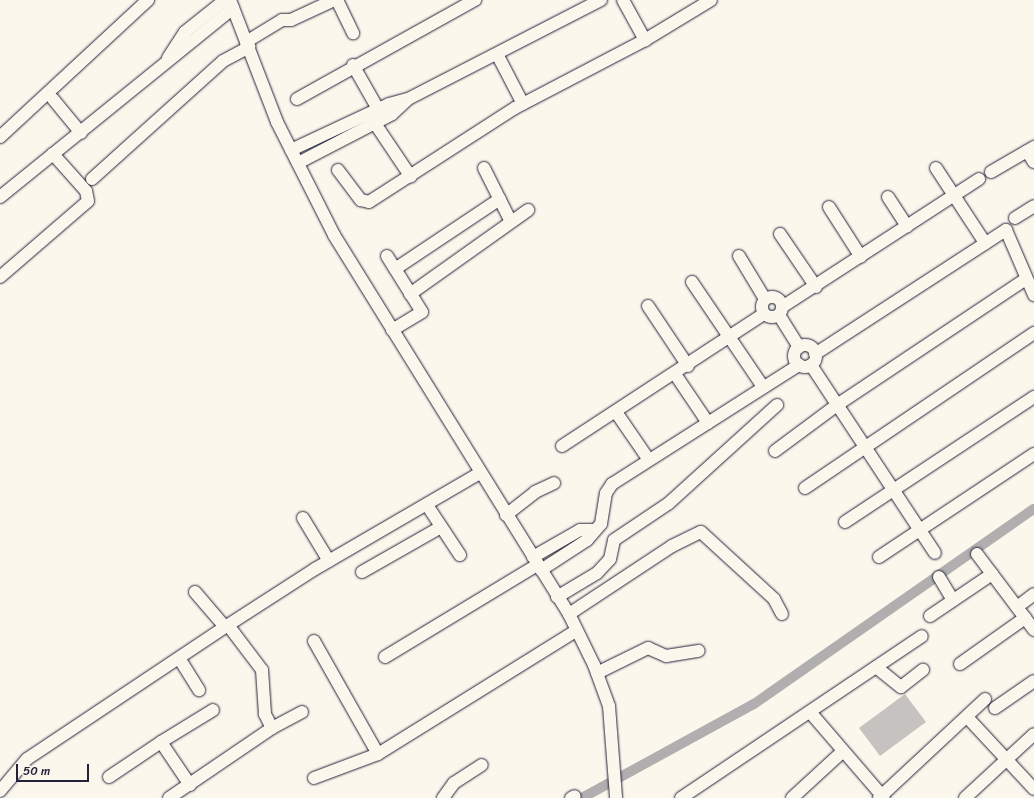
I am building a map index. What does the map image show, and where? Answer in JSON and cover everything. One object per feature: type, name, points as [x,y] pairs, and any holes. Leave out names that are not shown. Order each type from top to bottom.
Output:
[{"type":"street","points":[[0,137],[148,0]]},
{"type":"street","points":[[92,179],[223,61],[282,20],[291,20],[335,0],[353,33]]},
{"type":"street","points":[[297,100],[353,65],[475,0]]},
{"type":"street","points":[[298,163],[329,147],[376,116],[601,0]]},
{"type":"street","points":[[623,0],[645,40]]},
{"type":"street","points":[[338,170],[365,202],[411,177],[523,104],[645,40],[710,0]]},
{"type":"street","points":[[0,197],[81,133],[166,61],[230,3],[291,150],[334,235],[506,515],[569,614],[577,630],[597,673],[609,706],[615,763],[615,794]]},
{"type":"street","points":[[497,54],[523,104]]},
{"type":"street","points":[[353,65],[376,116],[411,177]]},
{"type":"street","points":[[53,99],[81,133]]},
{"type":"street","points":[[291,150],[322,136],[376,116]]},
{"type":"street","points":[[322,136],[329,147]]},
{"type":"street","points":[[991,172],[1031,149],[1034,162]]},
{"type":"street","points":[[0,278],[88,201],[86,191],[53,154]]},
{"type":"street","points":[[484,168],[511,222]]},
{"type":"street","points":[[936,168],[986,243]]},
{"type":"street","points":[[765,299],[761,308],[764,314],[770,317],[979,179]]},
{"type":"street","points":[[888,197],[907,226]]},
{"type":"street","points":[[395,269],[500,199]]},
{"type":"street","points":[[1015,218],[1034,206]]},
{"type":"street","points":[[829,207],[861,257]]},
{"type":"street","points":[[410,294],[528,210]]},
{"type":"street","points":[[385,657],[537,564],[587,540],[593,530],[604,520],[608,488],[763,387],[809,361],[1006,230],[1034,295]]},
{"type":"street","points":[[780,234],[816,287]]},
{"type":"street","points":[[386,256],[422,312],[392,330]]},
{"type":"street","points":[[739,256],[765,299]]},
{"type":"street","points":[[775,451],[837,405],[1026,279]]},
{"type":"street","points":[[692,282],[763,387]]},
{"type":"street","points":[[765,299],[777,298],[781,311],[799,347]]},
{"type":"street","points":[[648,306],[688,366]]},
{"type":"street","points":[[562,446],[688,366],[764,314]]},
{"type":"street","points":[[805,488],[1034,333]]},
{"type":"street","points":[[799,347],[794,358],[809,361]]},
{"type":"street","points":[[799,347],[811,347],[809,361],[864,449],[935,553]]},
{"type":"street","points":[[675,374],[708,423]]},
{"type":"street","points":[[845,522],[1034,397]]},
{"type":"street","points":[[557,597],[597,573],[610,559],[614,540],[669,503],[777,405]]},
{"type":"street","points":[[616,412],[649,460]]},
{"type":"street","points":[[879,557],[1034,454]]},
{"type":"street","points":[[0,791],[27,759],[226,626],[329,561],[480,473]]},
{"type":"street","points":[[506,515],[535,492],[554,483]]},
{"type":"street","points":[[427,505],[460,555]]},
{"type":"street","points":[[303,518],[329,561]]},
{"type":"street","points":[[362,572],[441,527]]},
{"type":"street","points":[[569,614],[672,546],[700,532],[774,599],[782,614]]},
{"type":"street","points":[[977,554],[1034,630]]},
{"type":"street","points":[[930,616],[992,574]]},
{"type":"street","points":[[939,577],[954,600]]},
{"type":"street","points":[[195,592],[226,626],[262,670],[265,714],[272,728]]},
{"type":"street","points":[[1017,607],[1034,594]]},
{"type":"street","points":[[960,664],[1025,618]]},
{"type":"street","points":[[314,778],[378,754],[577,630]]},
{"type":"street","points":[[681,798],[922,636]]},
{"type":"street","points":[[314,641],[378,754]]},
{"type":"street","points":[[597,673],[648,648],[666,656],[699,651]]},
{"type":"street","points":[[179,658],[199,690]]},
{"type":"street","points":[[876,667],[901,687],[923,670]]},
{"type":"street","points":[[995,708],[1034,681]]},
{"type":"street","points":[[810,712],[842,752],[882,797],[985,699]]},
{"type":"street","points":[[108,777],[213,710]]},
{"type":"street","points":[[169,798],[272,728],[302,712]]},
{"type":"street","points":[[967,717],[1008,758],[1034,789]]},
{"type":"street","points":[[965,798],[1034,734]]},
{"type":"street","points":[[161,742],[190,785]]},
{"type":"street","points":[[792,798],[842,752]]},
{"type":"street","points":[[443,798],[454,783],[482,764]]},
{"type":"building","points":[[905,694],[926,722],[880,756],[859,728]]},
{"type":"waterway","points":[[582,798],[754,704],[1034,509]]}]
